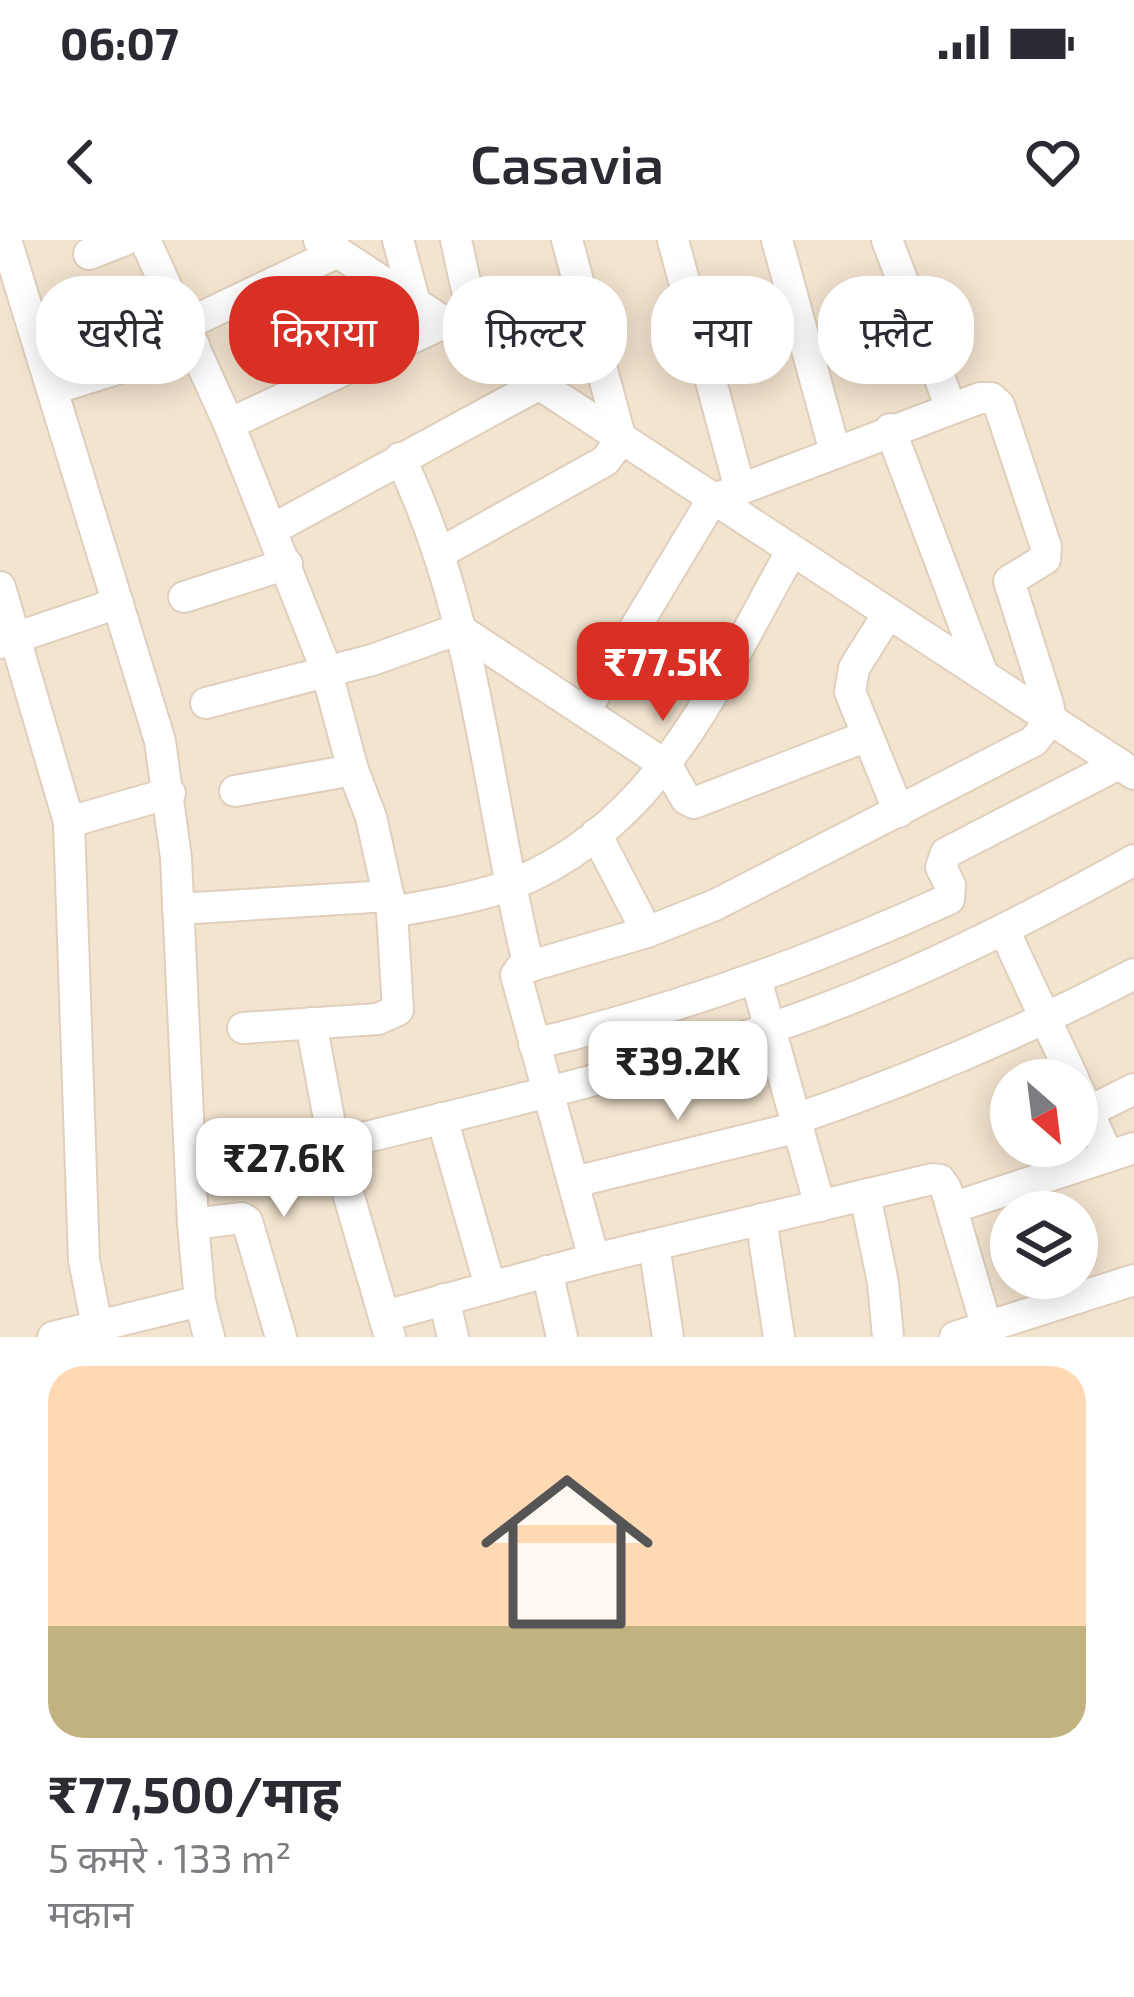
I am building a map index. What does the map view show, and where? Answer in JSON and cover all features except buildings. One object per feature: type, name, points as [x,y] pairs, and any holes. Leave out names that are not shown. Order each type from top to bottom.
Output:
[{"type":"street","points":[[6,240],[160,741],[170,793],[193,1224],[200,1301],[209,1337]]},
{"type":"street","points":[[89,254],[125,240]]},
{"type":"street","points":[[145,240],[162,276]]},
{"type":"street","points":[[398,240],[408,276]]},
{"type":"street","points":[[456,240],[464,276]]},
{"type":"street","points":[[567,240],[621,440]]},
{"type":"street","points":[[673,240],[726,495]]},
{"type":"street","points":[[778,240],[835,452]]},
{"type":"street","points":[[887,240],[951,408]]},
{"type":"street","points":[[205,325],[329,246],[374,276]]},
{"type":"street","points":[[229,424],[443,323]]},
{"type":"street","points":[[205,369],[326,669],[390,904],[398,1010],[378,1019],[243,1028]]},
{"type":"street","points":[[53,389],[66,384]]},
{"type":"street","points":[[273,529],[538,385],[621,440],[726,495],[791,552],[1126,769]]},
{"type":"street","points":[[585,711],[726,495],[890,430],[992,398],[999,405],[1046,548],[1045,560],[1009,581],[1051,719]]},
{"type":"street","points":[[890,430],[983,675]]},
{"type":"street","points":[[440,553],[605,461],[621,440]]},
{"type":"street","points":[[400,458],[440,553],[460,629],[508,885],[529,967]]},
{"type":"street","points":[[178,909],[454,901],[508,885],[596,834],[667,766],[791,552]]},
{"type":"street","points":[[184,597],[287,564]]},
{"type":"street","points":[[0,586],[8,641],[69,822],[84,1260],[97,1325]]},
{"type":"street","points":[[8,641],[118,603]]},
{"type":"street","points":[[888,614],[850,680],[850,692],[899,812]]},
{"type":"street","points":[[460,629],[667,766],[686,799],[694,803],[867,736]]},
{"type":"street","points":[[206,703],[371,660],[460,629]]},
{"type":"street","points":[[595,1259],[516,982],[520,969],[647,932],[778,876],[1034,741],[1051,719]]},
{"type":"street","points":[[534,1044],[602,1028],[755,979],[949,899],[950,885],[941,867],[946,854],[1126,769]]},
{"type":"street","points":[[235,791],[353,770]]},
{"type":"street","points":[[69,822],[170,793]]},
{"type":"street","points":[[596,834],[647,932]]},
{"type":"street","points":[[334,1145],[770,1028],[904,977],[1134,860]]},
{"type":"street","points":[[1004,930],[1064,1059]]},
{"type":"street","points":[[574,1182],[798,1123],[1046,1020],[1134,974]]},
{"type":"street","points":[[755,979],[820,1206]]},
{"type":"street","points":[[311,1023],[334,1145],[387,1326],[444,1299],[490,1286],[940,1180],[987,1328]]},
{"type":"street","points":[[1098,1092],[1134,1089]]},
{"type":"street","points":[[442,1118],[490,1286]]},
{"type":"street","points":[[952,1208],[1121,1152],[1098,1119]]},
{"type":"street","points":[[866,1195],[883,1283],[887,1337]]},
{"type":"street","points":[[193,1224],[247,1220],[281,1337]]},
{"type":"street","points":[[761,1220],[779,1337]]},
{"type":"street","points":[[654,1245],[668,1337]]},
{"type":"street","points":[[547,1271],[562,1337]]},
{"type":"street","points":[[956,1337],[1134,1280]]},
{"type":"street","points":[[444,1299],[453,1337]]},
{"type":"street","points":[[53,1337],[200,1301]]},
{"type":"shaded area","points":[[0,240],[1134,240],[1134,1337],[0,1337]]}]
